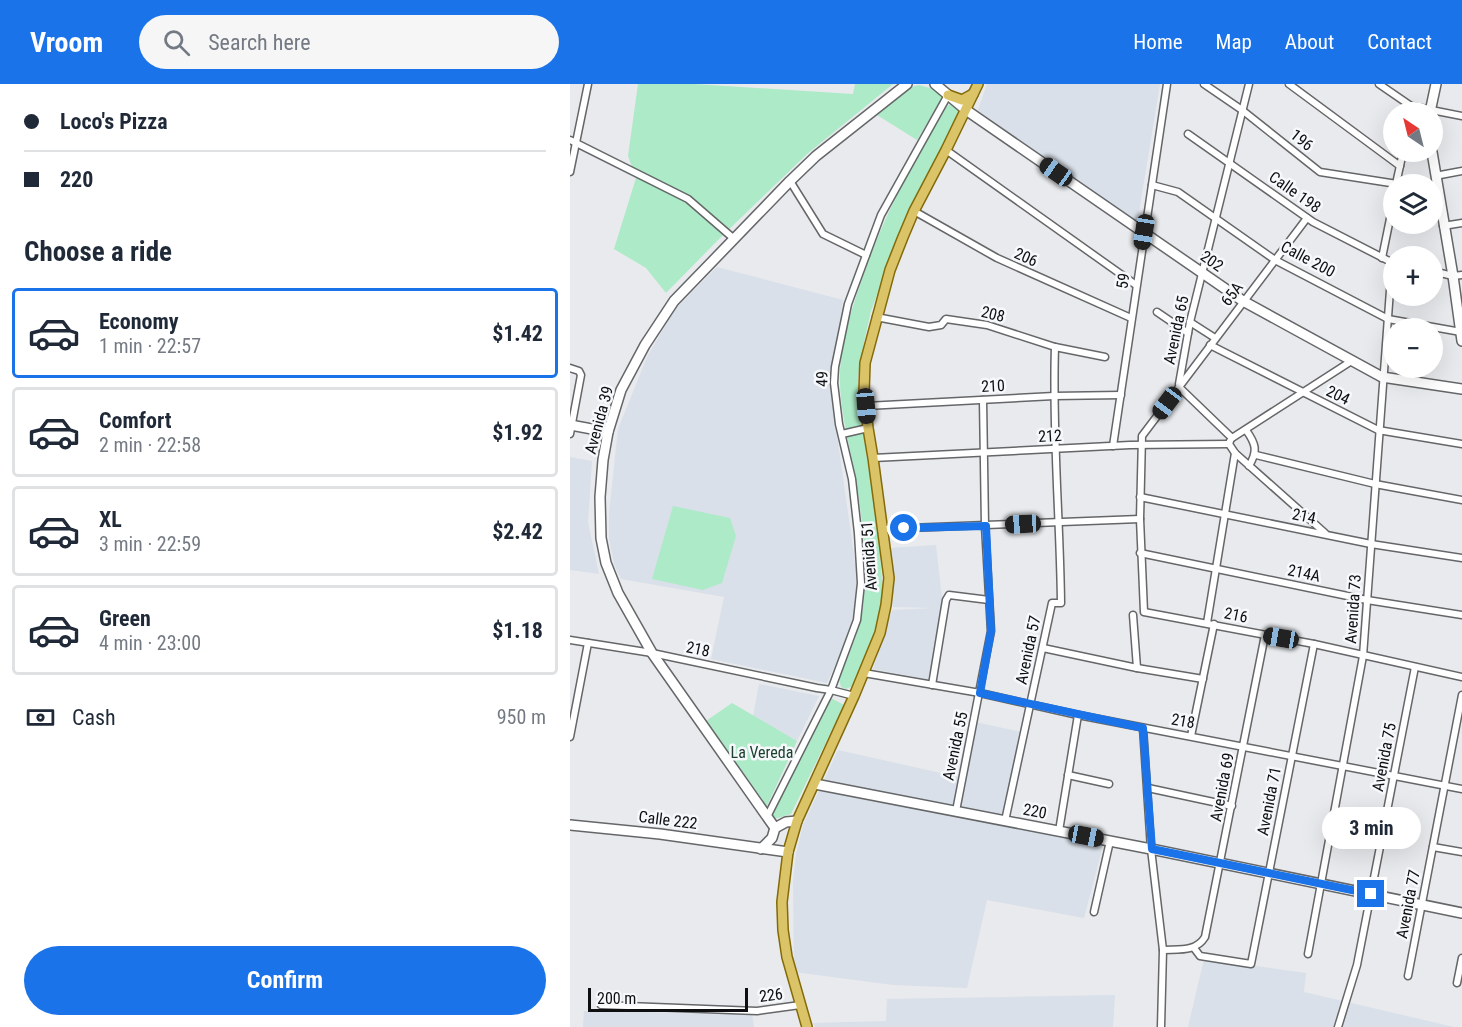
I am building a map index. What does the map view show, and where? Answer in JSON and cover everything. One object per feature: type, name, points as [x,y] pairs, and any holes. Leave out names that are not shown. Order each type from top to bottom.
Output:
[{"type":"main road","name":"Avenida 51","points":[[807,1027],[787,957],[783,930],[784,852],[880,633],[889,578],[867,428],[863,374],[890,270],[914,211],[978,84]]},
{"type":"main road","points":[[948,95],[962,100],[973,94]]},
{"type":"street","points":[[570,172],[573,141],[588,84]]},
{"type":"street","name":"Avenida 39","points":[[775,828],[652,653],[618,593],[606,563],[601,538],[601,488],[608,432],[626,381],[674,301],[733,238],[816,156],[907,84]]},
{"type":"street","points":[[935,84],[966,110]]},
{"type":"street","name":"59","points":[[1113,446],[1167,84]]},
{"type":"street","name":"196","points":[[1204,84],[1242,110],[1320,172],[1383,182]]},
{"type":"street","name":"Avenida 65","points":[[1144,612],[1140,553],[1142,436],[1179,387],[1190,322],[1250,84]]},
{"type":"street","points":[[1289,84],[1400,166]]},
{"type":"street","points":[[1379,84],[1402,102]]},
{"type":"street","points":[[1432,102],[1436,84]]},
{"type":"street","name":"49","points":[[767,818],[831,690],[857,620],[861,584],[858,533],[852,479],[834,383],[835,367],[848,304],[881,215],[948,95]]},
{"type":"street","name":"202","points":[[966,110],[1244,301],[1382,376],[1462,389]]},
{"type":"street","points":[[1443,113],[1462,116]]},
{"type":"street","name":"Calle 198","points":[[1188,134],[1307,218],[1382,258]]},
{"type":"street","points":[[573,141],[688,199],[733,238]]},
{"type":"street","points":[[946,150],[1136,285]]},
{"type":"street","points":[[1399,174],[1401,162]]},
{"type":"street","points":[[1443,175],[1462,171]]},
{"type":"street","points":[[790,181],[823,234],[866,255]]},
{"type":"street","name":"Calle 200","points":[[1152,185],[1178,192],[1275,260],[1386,318]]},
{"type":"street","name":"206","points":[[914,211],[997,258],[1131,318]]},
{"type":"street","name":"65A","points":[[1179,387],[1307,218]]},
{"type":"street","points":[[1462,223],[1443,226],[1458,275],[1462,335]]},
{"type":"street","points":[[1382,258],[1387,234]]},
{"type":"street","points":[[1443,273],[1458,275]]},
{"type":"street","points":[[1157,312],[1188,333]]},
{"type":"street","name":"208","points":[[876,317],[929,327],[941,325],[946,319],[987,325],[1055,347],[1105,357]]},
{"type":"street","points":[[1190,322],[1215,338]]},
{"type":"street","name":"Calle 200","points":[[1443,331],[1462,335]]},
{"type":"street","name":"204","points":[[1210,345],[1378,430],[1462,444]]},
{"type":"street","name":"Avenida 57","points":[[1005,821],[1052,603],[1061,603],[1054,396],[1055,347]]},
{"type":"street","points":[[1231,441],[1353,360]]},
{"type":"street","name":"Avenida 73","points":[[1308,954],[1363,656],[1383,366]]},
{"type":"street","points":[[570,368],[579,371],[581,375],[570,428],[608,432]]},
{"type":"street","points":[[1179,387],[1231,441],[1235,453],[1326,534]]},
{"type":"street","name":"210","points":[[866,406],[1054,396],[1121,395]]},
{"type":"street","name":"Avenida 55","points":[[956,811],[991,631],[983,400]]},
{"type":"street","points":[[842,434],[867,428]]},
{"type":"street","points":[[1246,430],[1256,443],[1256,454],[1249,466]]},
{"type":"street","name":"212","points":[[873,458],[1231,441]]},
{"type":"street","points":[[1191,736],[1203,680],[1215,568],[1235,453]]},
{"type":"street","points":[[1256,454],[1375,484],[1462,500]]},
{"type":"street","name":"214","points":[[1140,497],[1371,544],[1462,558]]},
{"type":"street","points":[[883,529],[1140,519]]},
{"type":"street","name":"214A","points":[[1140,553],[1367,600],[1462,615]]},
{"type":"street","points":[[932,685],[946,600],[949,595],[989,600]]},
{"type":"street","name":"216","points":[[1144,612],[1314,644],[1462,677]]},
{"type":"street","points":[[1134,615],[1137,668]]},
{"type":"street","name":"Avenida 69","points":[[1194,948],[1201,944],[1205,937],[1265,635]]},
{"type":"street","name":"218","points":[[570,640],[652,653],[854,696]]},
{"type":"street","points":[[570,737],[588,643]]},
{"type":"street","name":"Avenida 71","points":[[1194,948],[1200,956],[1251,964],[1314,644]]},
{"type":"street","points":[[1043,648],[1203,680]]},
{"type":"street","name":"Avenida 75","points":[[1338,1027],[1357,965],[1415,667]]},
{"type":"street","name":"218","points":[[864,673],[980,693],[1143,728],[1462,789]]},
{"type":"street","name":"Avenida 77","points":[[1408,976],[1462,695]]},
{"type":"street","points":[[1059,831],[1078,715]]},
{"type":"street","points":[[1143,728],[1152,849],[1163,950],[1161,1027]]},
{"type":"street","points":[[1068,775],[1109,784]]},
{"type":"street","name":"220","points":[[815,784],[1152,849],[1462,913]]},
{"type":"street","points":[[1148,788],[1232,806]]},
{"type":"street","points":[[761,849],[772,838],[775,828],[786,822],[797,821]]},
{"type":"street","name":"Calle 222","points":[[570,825],[660,834],[784,852]]},
{"type":"street","points":[[772,838],[784,852]]},
{"type":"street","points":[[1094,912],[1110,841]]},
{"type":"street","points":[[1433,847],[1462,852]]},
{"type":"street","points":[[1163,950],[1194,948]]},
{"type":"street","points":[[1457,983],[1462,958]]},
{"type":"street","name":"226","points":[[601,1005],[757,1011],[801,1005]]},
{"type":"shaded area","points":[[987,84],[1160,84],[1137,224],[978,110]]},
{"type":"shaded area","points":[[717,267],[843,300],[830,386],[857,576],[853,616],[844,645],[827,683],[711,659],[724,597],[621,579],[614,564],[609,538],[609,513],[618,429],[647,357],[675,309]]},
{"type":"shaded area","points":[[570,457],[592,461],[588,522],[599,574],[570,570]]},
{"type":"shaded area","points":[[936,545],[943,607],[931,680],[873,669],[892,610],[932,608],[893,607],[889,548]]},
{"type":"shaded area","points":[[759,684],[819,696],[797,741],[753,716]]},
{"type":"shaded area","points":[[975,722],[1022,732],[1003,825],[1104,842],[1084,918],[987,900],[967,988],[893,985],[794,972],[793,882],[796,854],[803,825],[838,750],[963,778]]},
{"type":"shaded area","points":[[1204,959],[1306,973],[1304,992],[1454,1027],[1188,1027]]},
{"type":"shaded area","points":[[1115,995],[1113,1027],[815,1027],[813,1023],[886,1021],[887,999]]},
{"type":"shaded area","points":[[584,1011],[752,1014],[754,1027],[583,1027]]},
{"type":"green space","points":[[638,84],[694,84],[853,94],[855,84],[893,84],[807,154],[666,293],[646,268],[614,249],[636,178],[628,156]]},
{"type":"green space","points":[[919,85],[937,90],[943,96],[917,140],[877,115],[907,88]]},
{"type":"green space","points":[[950,104],[955,106],[960,113],[886,270],[871,311],[864,342],[858,377],[858,401],[878,529],[883,592],[878,627],[853,686],[846,689],[841,687],[839,679],[861,619],[865,563],[859,502],[841,396],[842,351],[856,298],[886,217],[919,152],[945,108]]},
{"type":"green space","points":[[673,506],[730,518],[736,536],[722,583],[703,590],[652,579]]},
{"type":"green space","points":[[831,698],[844,705],[791,814],[774,819],[772,816]]},
{"type":"green space","name":"La Vereda","points":[[732,703],[797,741],[767,806],[706,721]]},
{"type":"route","points":[[904,528],[986,526],[991,631],[980,693],[1143,728],[1152,849],[1371,894]]}]
